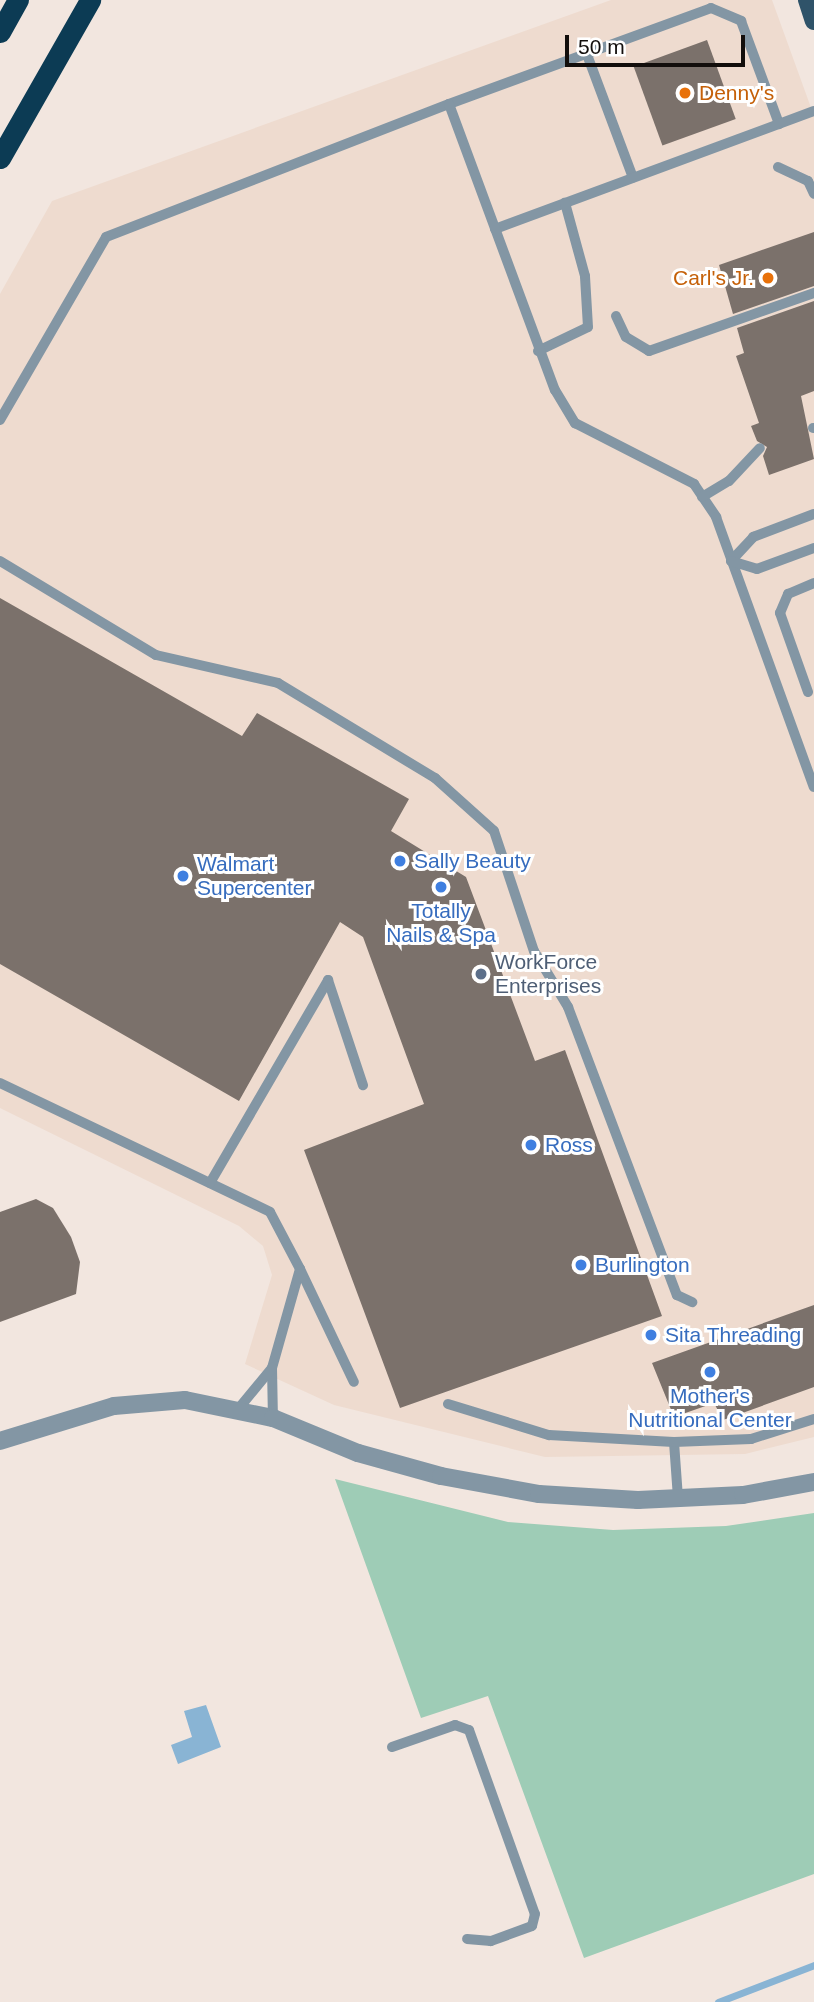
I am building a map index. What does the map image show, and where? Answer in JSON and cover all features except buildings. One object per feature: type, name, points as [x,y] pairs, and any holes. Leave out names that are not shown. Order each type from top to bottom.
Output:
[{"type":"highway","points":[[0,32],[18,0]]},
{"type":"highway","points":[[0,158],[88,5]]},
{"type":"street","points":[[0,1441],[114,1406],[185,1400],[239,1408],[273,1418],[358,1453],[441,1476],[539,1494],[678,1498],[814,1482]]},
{"type":"lane","points":[[0,420],[106,237],[693,10],[730,13],[741,21],[779,124]]},
{"type":"lane","points":[[586,52],[632,177]]},
{"type":"lane","points":[[449,104],[538,351],[575,423],[694,484],[702,496],[731,561],[814,787]]},
{"type":"lane","points":[[495,229],[814,111]]},
{"type":"lane","points":[[778,167],[808,181],[814,194]]},
{"type":"lane","points":[[538,351],[588,327],[585,276],[565,203]]},
{"type":"lane","points":[[616,316],[626,337],[649,351],[814,293]]},
{"type":"lane","points":[[702,496],[729,481],[760,448]]},
{"type":"lane","points":[[731,561],[753,537],[814,514]]},
{"type":"lane","points":[[731,561],[757,569],[814,548]]},
{"type":"lane","points":[[0,562],[156,655],[278,683],[435,778],[494,831],[534,951],[568,1007],[677,1295],[692,1303]]},
{"type":"lane","points":[[808,692],[780,613],[788,594],[814,583]]},
{"type":"lane","points":[[210,1183],[328,980],[363,1085]]},
{"type":"lane","points":[[0,1083],[270,1212],[354,1382]]},
{"type":"lane","points":[[273,1418],[272,1368],[300,1269]]},
{"type":"lane","points":[[239,1408],[272,1368]]},
{"type":"lane","points":[[449,1404],[549,1435],[674,1441],[751,1439],[814,1419]]},
{"type":"lane","points":[[674,1441],[678,1498]]},
{"type":"lane","points":[[392,1747],[455,1725],[469,1730],[535,1914],[532,1926],[491,1941],[467,1940]]},
{"type":"shaded area","points":[[611,0],[772,0],[814,116],[814,1437],[745,1454],[545,1457],[334,1405],[245,1364],[272,1275],[263,1246],[239,1226],[0,1108],[0,294],[52,201]]},
{"type":"green space","points":[[335,1479],[508,1522],[613,1530],[726,1526],[814,1513],[814,1874],[584,1958],[488,1696],[421,1718]]},
{"type":"water","points":[[206,1705],[221,1747],[178,1764],[171,1745],[192,1737],[184,1711]]},
{"type":"waterway","points":[[718,2002],[814,1965]]},
{"type":"place","name":"Denny's","points":[[685,93]]},
{"type":"place","name":"Carl's Jr.","points":[[768,278]]},
{"type":"place","name":"Sally Beauty","points":[[400,861]]},
{"type":"place","name":"Walmart Supercenter","points":[[183,876]]},
{"type":"place","name":"Totally Nails & Spa","points":[[441,887]]},
{"type":"place","name":"WorkForce Enterprises","points":[[481,974]]},
{"type":"place","name":"Ross","points":[[531,1145]]},
{"type":"place","name":"Burlington","points":[[581,1265]]},
{"type":"place","name":"Sita Threading","points":[[651,1335]]},
{"type":"place","name":"Mother's Nutritional Center","points":[[710,1372]]}]
